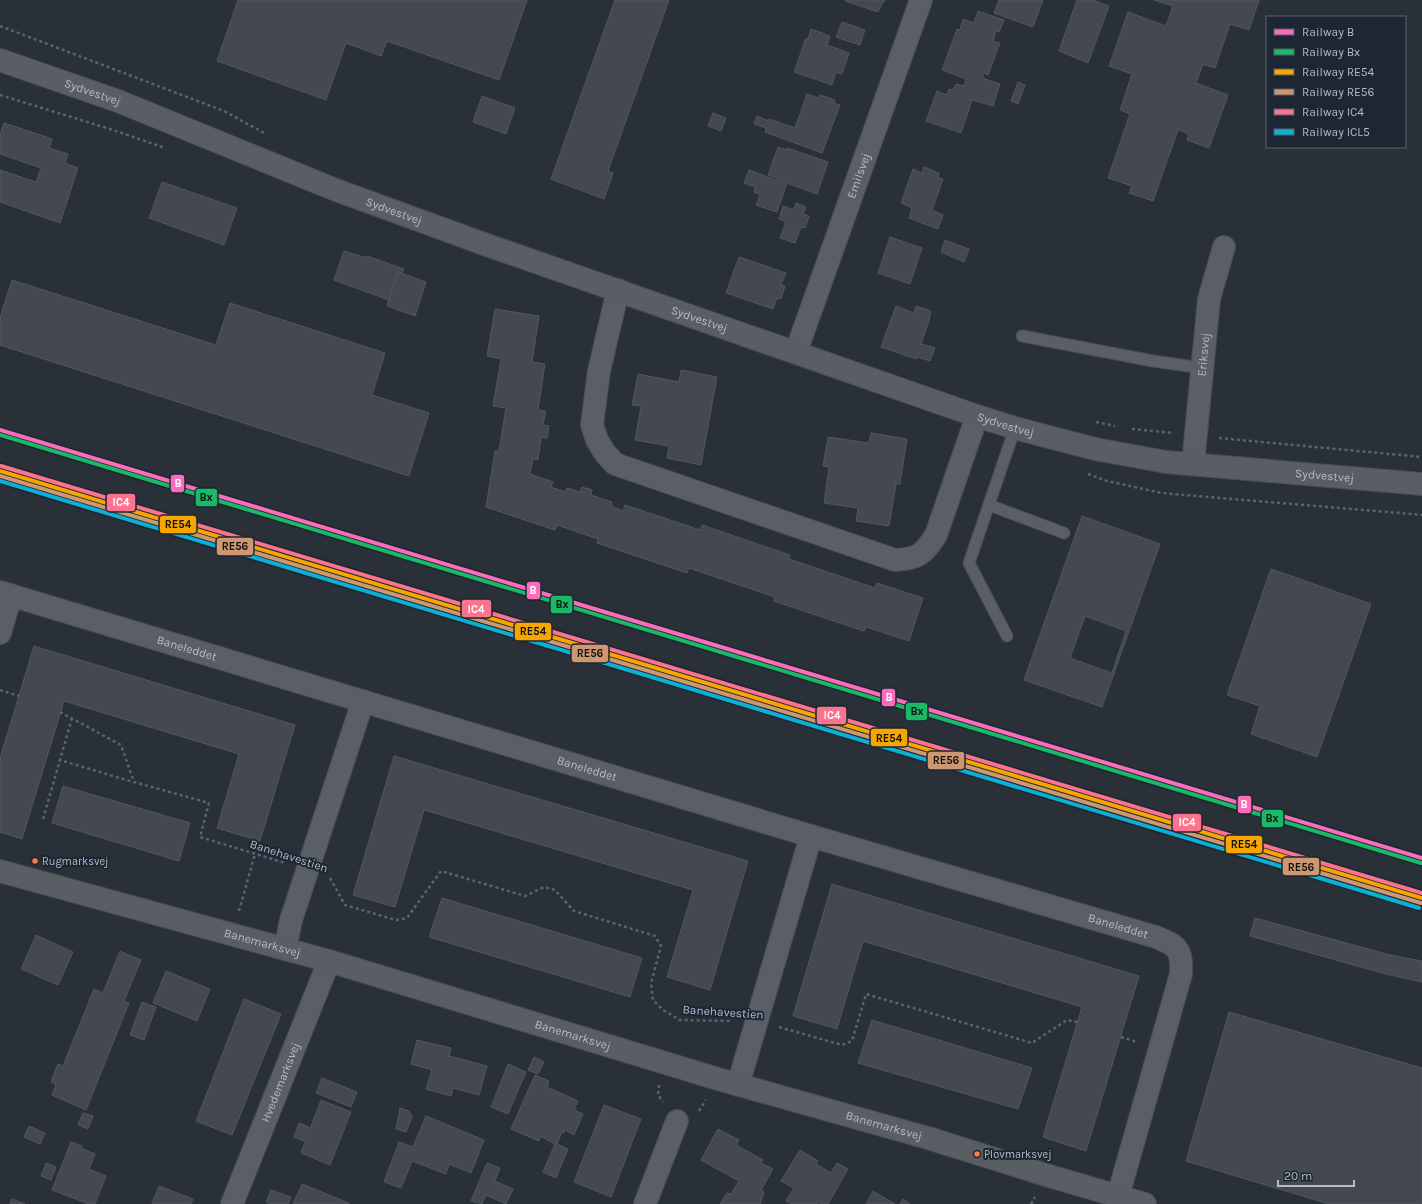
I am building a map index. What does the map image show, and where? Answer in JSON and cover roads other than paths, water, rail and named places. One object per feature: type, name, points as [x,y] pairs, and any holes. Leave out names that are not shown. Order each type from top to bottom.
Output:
[{"type":"street","name":"Emilsvej","points":[[796,352],[920,0]]},
{"type":"street","name":"Sydvestvej","points":[[0,60],[118,101],[343,193],[487,245],[1015,428],[1095,449],[1166,462],[1422,484]]},
{"type":"street","name":"Eriksvej","points":[[1193,464],[1209,299],[1224,247]]},
{"type":"street","points":[[618,290],[599,371],[592,425],[597,440],[605,453],[615,464],[895,560],[910,559],[921,553],[930,545],[936,535],[977,416]]},
{"type":"street","name":"Baneleddet","points":[[0,633],[5,593],[811,836],[1169,942],[1179,950],[1182,962],[1181,974],[1118,1196]]},
{"type":"street","points":[[285,949],[292,920],[363,701]]},
{"type":"street","points":[[728,1082],[757,1021],[811,836]]},
{"type":"street","name":"Banemarksvej","points":[[0,871],[329,961],[728,1082],[928,1138],[1046,1175],[1146,1204]]},
{"type":"street","name":"Hvedemarksvej","points":[[232,1204],[329,961]]},
{"type":"street","points":[[645,1204],[677,1120]]},
{"type":"lane","points":[[1022,336],[1153,361],[1202,368]]},
{"type":"lane","points":[[1007,636],[969,563],[1015,428]]},
{"type":"lane","points":[[989,505],[1064,533]]},
{"type":"rail line","name":"B","points":[[0,430],[1422,858]]},
{"type":"rail line","name":"Bx","points":[[0,435],[1421,863]]},
{"type":"rail line","name":"IC4","points":[[1,466],[1422,893]]},
{"type":"rail line","name":"RE54","points":[[0,471],[1422,898]]},
{"type":"rail line","name":"RE56","points":[[0,476],[1421,903]]},
{"type":"rail line","name":"ICL5","points":[[0,481],[1419,908]]},
{"type":"place","name":"Rugmarksvej","points":[[35,861]]},
{"type":"place","name":"Plovmarksvej","points":[[977,1154]]}]
